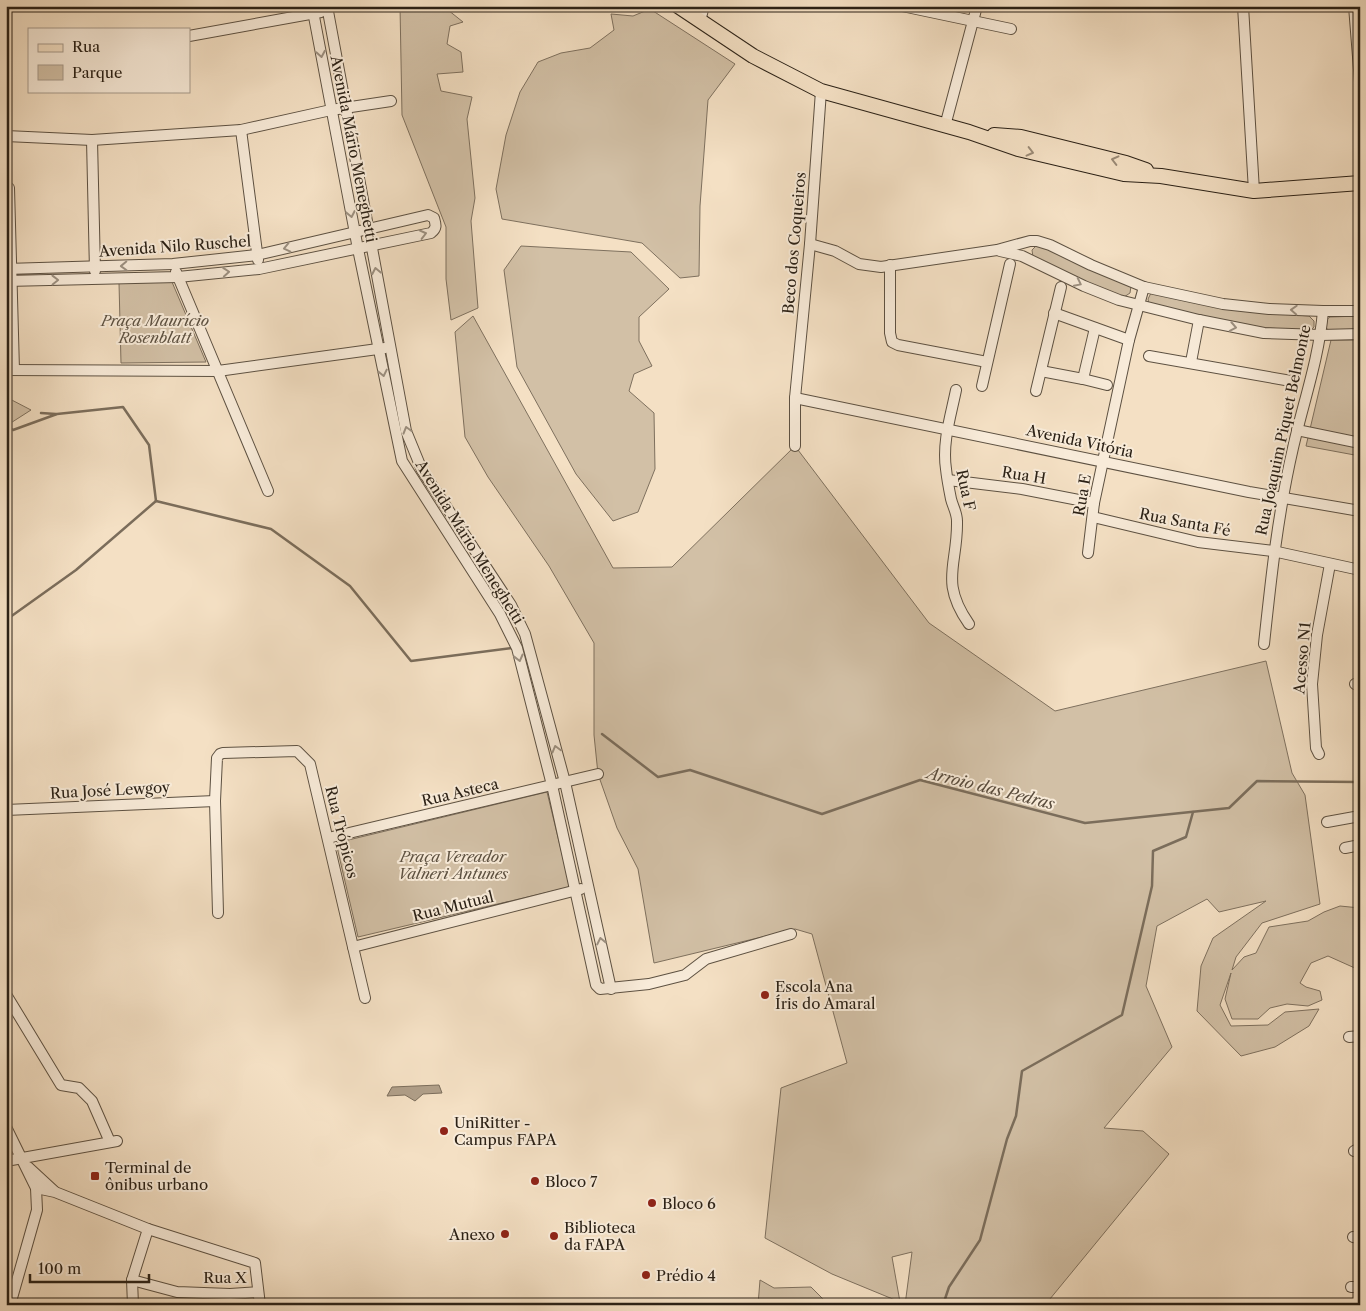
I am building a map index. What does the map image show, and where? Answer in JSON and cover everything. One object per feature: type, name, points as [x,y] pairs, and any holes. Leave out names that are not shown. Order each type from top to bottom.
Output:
[{"type":"main road","points":[[678,6],[753,56],[821,91],[969,132],[1018,149],[1124,174],[1161,176],[1254,191],[1360,184]]},
{"type":"street","points":[[700,22],[704,6]]},
{"type":"street","points":[[945,126],[977,6]]},
{"type":"street","points":[[1243,6],[1254,191]]},
{"type":"street","points":[[1354,6],[1360,82]]},
{"type":"street","points":[[904,7],[1011,29]]},
{"type":"street","points":[[190,36],[313,10],[327,9]]},
{"type":"street","name":"Avenida Mário Meneghetti","points":[[313,10],[358,249],[402,461],[500,614],[517,648],[552,785],[596,985],[600,989],[611,989],[565,782],[525,634],[511,605],[422,470],[406,431],[327,9]]},
{"type":"street","name":"Beco dos Coqueiros","points":[[795,446],[795,398],[810,244],[821,91]]},
{"type":"street","points":[[6,136],[92,140],[241,130],[331,110],[391,101]]},
{"type":"street","points":[[241,130],[259,270]]},
{"type":"street","points":[[92,140],[96,279]]},
{"type":"street","points":[[9,188],[10,370],[218,371],[390,347]]},
{"type":"street","name":"Avenida Nilo Ruschel","points":[[9,269],[173,264],[257,255],[428,215],[434,218],[436,225],[435,230],[431,233],[259,270],[178,277],[9,281]]},
{"type":"street","points":[[810,244],[835,251],[859,264],[881,267],[997,250],[1034,241],[1042,242],[1091,266],[1144,287],[1224,304],[1323,312],[1360,311]]},
{"type":"street","points":[[1029,259],[1026,249],[1034,241]]},
{"type":"street","points":[[997,250],[1029,259],[1084,286],[1119,300],[1199,320],[1264,333],[1360,334]]},
{"type":"street","points":[[173,264],[268,491]]},
{"type":"street","points":[[982,386],[1010,264]]},
{"type":"street","points":[[890,265],[890,333],[892,342],[898,345],[987,362]]},
{"type":"street","name":"Rua E","points":[[1088,553],[1094,503],[1129,340],[1144,287]]},
{"type":"street","points":[[1036,392],[1061,288]]},
{"type":"street","name":"Rua Joaquim Piquet Belmonte","points":[[1264,644],[1273,551],[1282,497],[1321,335],[1323,312]]},
{"type":"street","points":[[1054,313],[1129,340]]},
{"type":"street","points":[[1191,362],[1199,320]]},
{"type":"street","points":[[1083,379],[1095,328]]},
{"type":"street","points":[[1149,356],[1290,381]]},
{"type":"street","points":[[1041,371],[1107,385]]},
{"type":"street","name":"Rua F","points":[[956,390],[948,429],[945,460],[951,500],[957,520],[951,572],[957,606],[969,624]]},
{"type":"street","name":"Avenida Vitória","points":[[795,398],[1249,492],[1360,511]]},
{"type":"street","points":[[1297,430],[1360,443]]},
{"type":"street","points":[[402,461],[417,457]]},
{"type":"street","name":"Rua H","points":[[948,480],[1022,489],[1094,503]]},
{"type":"street","name":"Rua Santa Fé","points":[[1093,517],[1198,542],[1273,551],[1360,570]]},
{"type":"street","points":[[460,550],[471,543]]},
{"type":"street","name":"Acesso N1","points":[[1319,754],[1316,748],[1312,684],[1317,635],[1330,564]]},
{"type":"street","points":[[512,639],[525,634]]},
{"type":"street","name":"Rua Trópicos","points":[[215,801],[217,760],[218,756],[223,754],[296,751],[310,764],[365,998]]},
{"type":"street","name":"Rua Asteca","points":[[328,838],[598,774]]},
{"type":"street","points":[[215,801],[218,913]]},
{"type":"street","name":"Rua José Lewgoy","points":[[6,810],[215,801]]},
{"type":"street","points":[[1327,822],[1360,816]]},
{"type":"street","points":[[1345,848],[1360,845]]},
{"type":"street","name":"Rua Mutual","points":[[353,947],[589,887]]},
{"type":"street","points":[[611,989],[649,984],[685,975],[706,959],[791,934]]},
{"type":"street","points":[[6,1161],[113,1142],[92,1101],[79,1088],[61,1085],[7,996]]},
{"type":"street","points":[[6,1127],[36,1188],[36,1210],[10,1305]]},
{"type":"street","points":[[21,1159],[55,1192]]},
{"type":"street","points":[[36,1188],[55,1192],[148,1229],[255,1263],[260,1305]]},
{"type":"street","points":[[36,1201],[55,1192]]},
{"type":"street","points":[[133,1305],[132,1280],[148,1229]]},
{"type":"street","name":"Rua X","points":[[132,1280],[177,1292],[230,1294],[258,1292]]},
{"type":"green space","points":[[400,6],[443,6],[463,22],[450,26],[447,44],[461,52],[463,72],[437,74],[441,91],[472,97],[467,119],[475,198],[471,221],[478,308],[451,320],[446,279],[446,227],[402,115]]},
{"type":"green space","points":[[650,9],[735,64],[708,100],[700,206],[699,276],[680,278],[642,243],[502,219],[496,189],[506,135],[520,92],[538,62],[561,53],[590,48],[614,30],[611,14],[633,16]]},
{"type":"green space","points":[[1038,244],[1131,286],[1130,293],[1124,297],[1105,291],[1033,257],[1032,250]]},
{"type":"green space","points":[[521,246],[631,252],[669,289],[639,317],[639,341],[652,366],[634,374],[629,391],[654,413],[655,469],[638,512],[613,521],[576,474],[517,367],[504,270]]},
{"type":"green space","name":"Praça Maurício Rosenblatt","points":[[172,282],[206,362],[121,363],[119,283]]},
{"type":"green space","points":[[1151,293],[1255,312],[1309,316],[1314,321],[1314,327],[1310,331],[1242,326],[1149,304],[1148,299]]},
{"type":"green space","points":[[473,316],[613,568],[672,567],[795,446],[929,623],[1055,711],[1266,661],[1292,773],[1305,795],[1320,904],[1262,923],[1236,957],[1232,970],[1244,957],[1256,953],[1269,927],[1308,921],[1340,906],[1360,908],[1360,968],[1357,969],[1328,956],[1311,963],[1300,983],[1320,991],[1322,1000],[1308,1006],[1287,1004],[1270,1008],[1258,1019],[1232,1019],[1225,999],[1231,973],[1220,1005],[1231,1026],[1268,1025],[1285,1012],[1319,1009],[1309,1026],[1275,1047],[1241,1056],[1197,1011],[1201,966],[1213,938],[1266,901],[1219,912],[1207,899],[1157,926],[1146,986],[1172,1047],[1104,1128],[1143,1131],[1169,1154],[1045,1305],[905,1305],[912,1252],[892,1257],[900,1302],[832,1274],[765,1238],[781,1088],[847,1063],[812,934],[795,929],[654,963],[638,869],[617,828],[598,774],[594,735],[594,643],[549,566],[488,477],[465,437],[455,332]]},
{"type":"green space","points":[[1360,316],[1360,330],[1328,330],[1325,326],[1326,320],[1330,317]]},
{"type":"green space","points":[[1331,340],[1360,340],[1360,456],[1306,446]]},
{"type":"green space","points":[[6,397],[31,410],[6,426]]},
{"type":"green space","name":"Praça Vereador Valneri Antunes","points":[[547,792],[570,887],[358,937],[336,843]]},
{"type":"green space","points":[[760,1280],[774,1288],[811,1287],[829,1305],[758,1305]]},
{"type":"shaded area","points":[[439,1085],[442,1093],[423,1094],[415,1101],[405,1095],[387,1096],[392,1087]]},
{"type":"waterway","name":"Arroio das Pedras","points":[[6,425],[13,430],[57,414],[123,407],[149,445],[156,501]]},
{"type":"waterway","name":"Arroio das Pedras","points":[[41,413],[56,414]]},
{"type":"waterway","name":"Arroio das Pedras","points":[[156,501],[271,529],[350,586],[411,661],[512,648]]},
{"type":"waterway","points":[[6,620],[76,570],[156,501]]},
{"type":"waterway","name":"Arroio das Pedras","points":[[602,734],[658,777],[690,770],[822,814],[920,780],[1085,823],[1229,808],[1257,781],[1360,782]]},
{"type":"waterway","points":[[943,1305],[949,1287],[980,1240],[1007,1139],[1016,1116],[1022,1071],[1122,1015],[1152,886],[1153,851],[1186,837],[1193,812]]},
{"type":"place","name":"Escola Ana Íris do Amaral","points":[[765,995]]},
{"type":"place","name":"UniRitter - Campus FAPA","points":[[444,1131]]},
{"type":"place","name":"Terminal de ônibus urbano","points":[[95,1176]]},
{"type":"place","name":"Bloco 7","points":[[535,1181]]},
{"type":"place","name":"Bloco 6","points":[[652,1203]]},
{"type":"place","name":"Anexo","points":[[505,1234]]},
{"type":"place","name":"Biblioteca da FAPA","points":[[554,1236]]},
{"type":"place","name":"Prédio 4","points":[[646,1275]]}]
